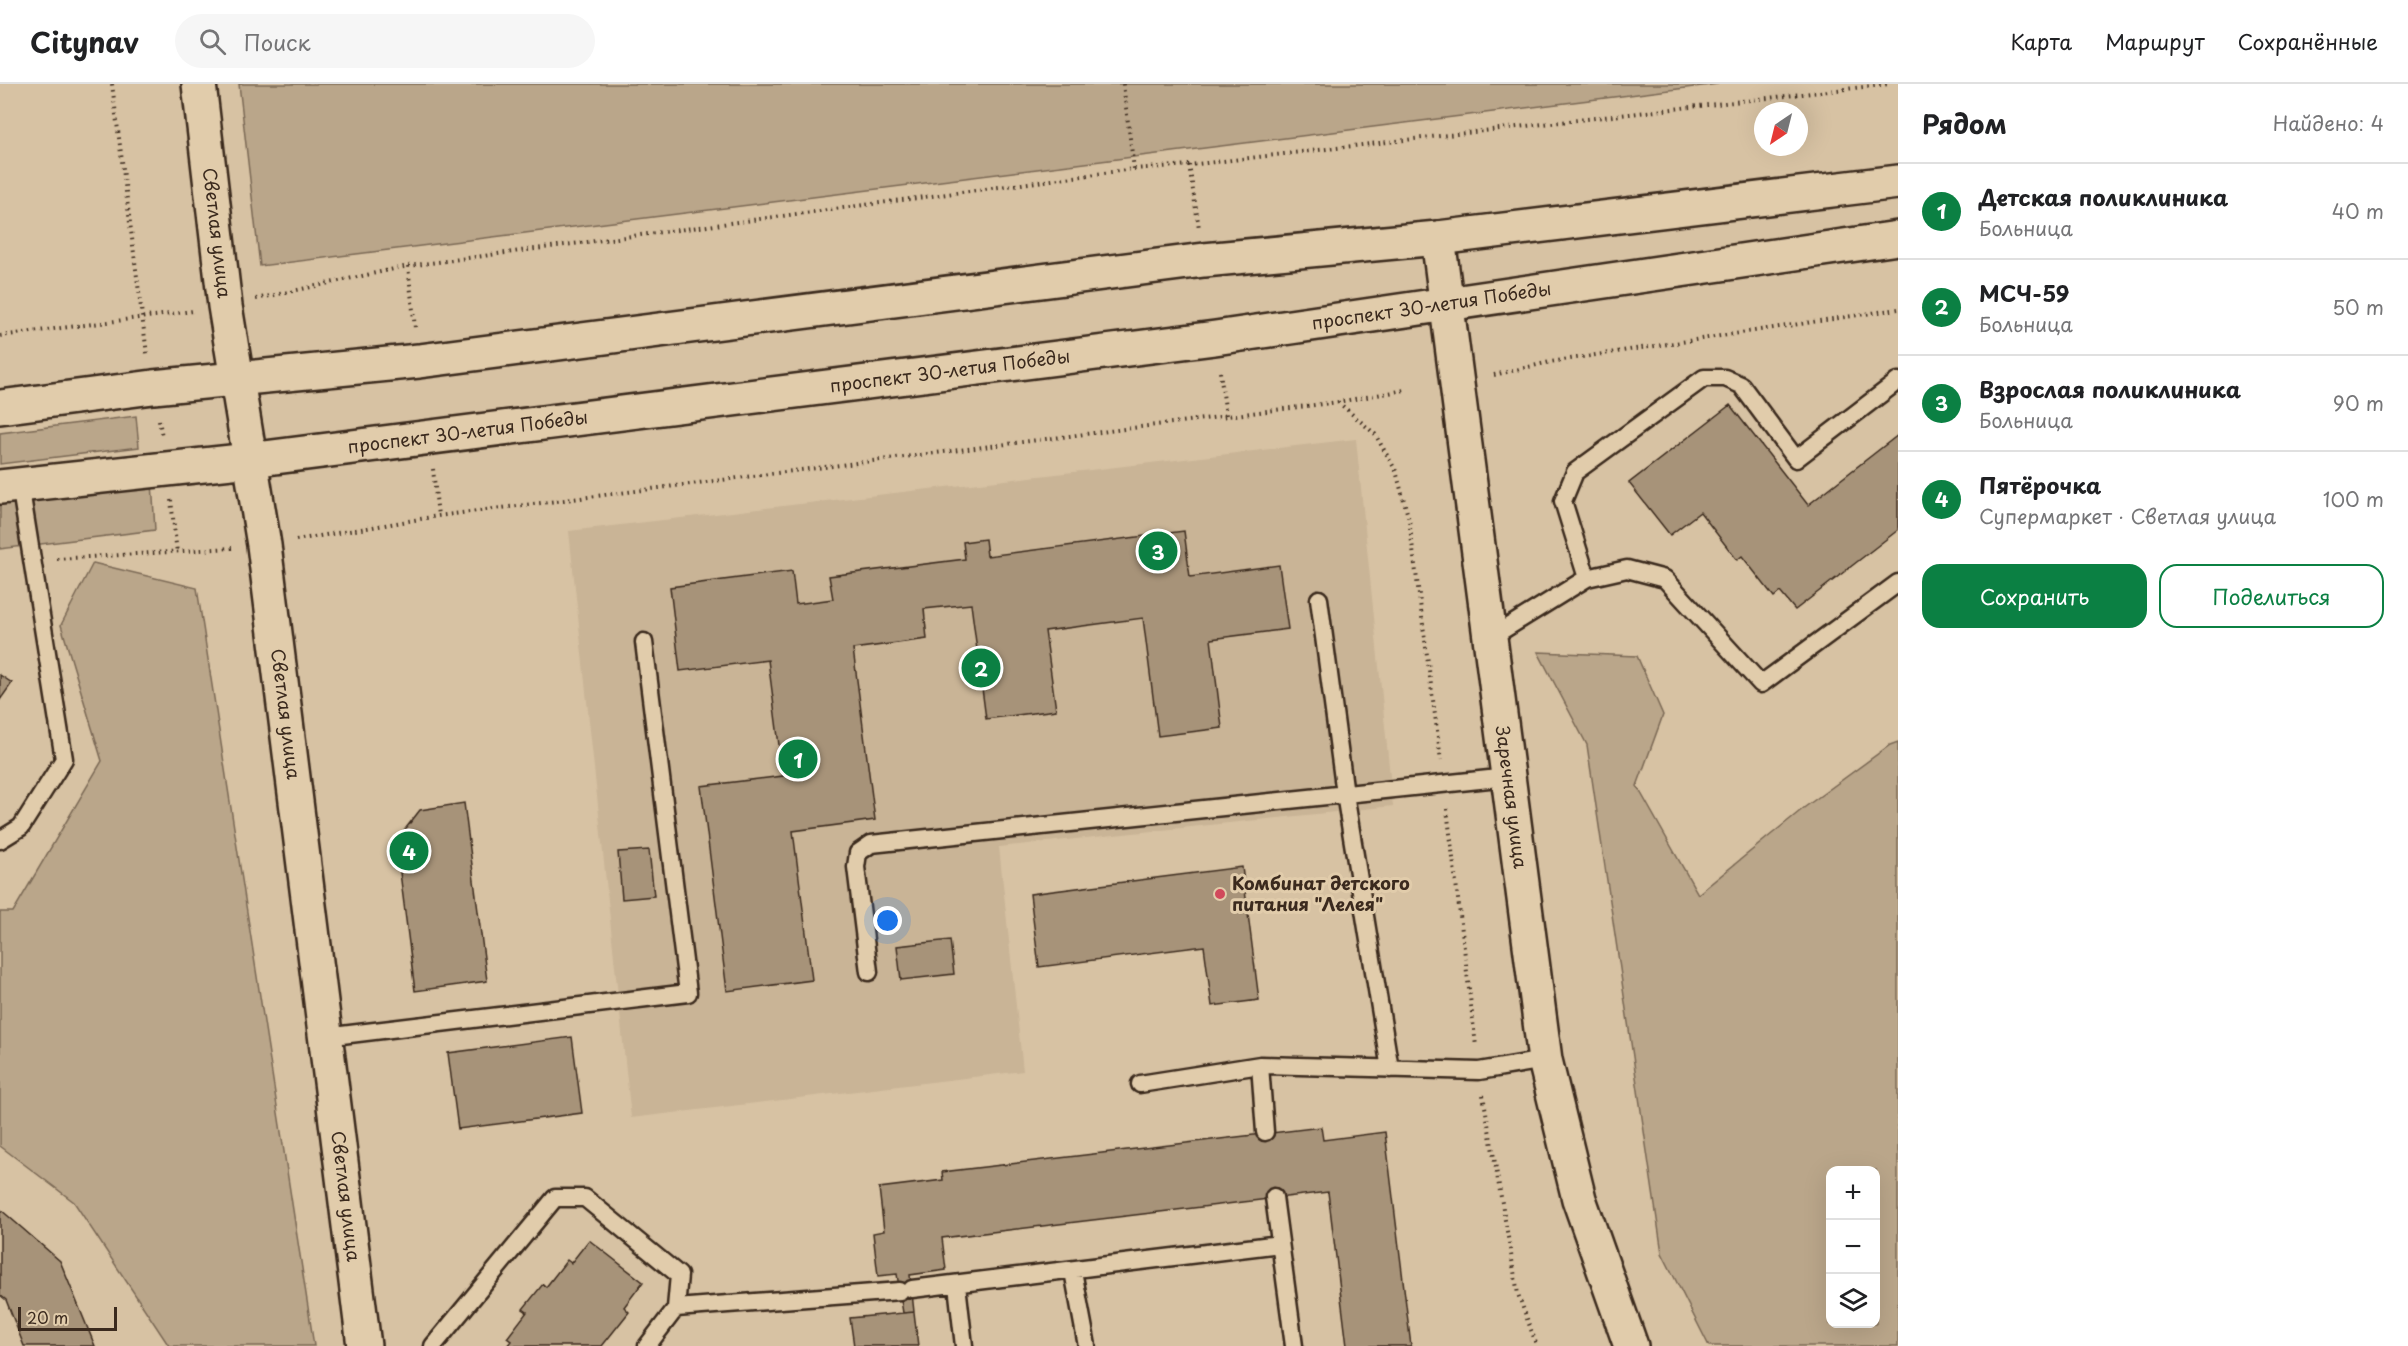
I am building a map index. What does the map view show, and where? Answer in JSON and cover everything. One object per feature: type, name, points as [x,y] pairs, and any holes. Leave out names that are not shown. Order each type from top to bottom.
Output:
[{"type":"main road","name":"Светлая улица","points":[[199,84],[225,306],[264,545],[364,1346]]},
{"type":"main road","points":[[0,407],[236,379],[453,357],[1204,260],[1438,238],[1898,182]]},
{"type":"main road","name":"Заречная улица","points":[[1438,238],[1545,1060],[1579,1199],[1630,1346]]},
{"type":"main road","name":"проспект 30-летия Победы","points":[[10,485],[250,460],[1203,340],[1898,238]]},
{"type":"lane","points":[[1587,578],[1563,501],[1575,472],[1704,378],[1725,378],[1741,385],[1796,459],[1898,381]]},
{"type":"lane","points":[[0,840],[21,827],[64,759],[34,560],[10,485]]},
{"type":"lane","points":[[1490,638],[1587,578],[1627,569],[1665,579],[1761,684],[1898,583]]},
{"type":"lane","points":[[1319,599],[1345,794],[1390,1069]]},
{"type":"lane","points":[[325,1037],[688,993],[644,642]]},
{"type":"lane","points":[[869,972],[856,867],[858,853],[871,844],[1508,777]]},
{"type":"lane","points":[[1140,1084],[1260,1065],[1479,1071],[1545,1060]]},
{"type":"lane","points":[[1260,1065],[1266,1132]]},
{"type":"lane","points":[[1274,1197],[1294,1346]]},
{"type":"lane","points":[[434,1346],[555,1198],[585,1198],[679,1275],[676,1308],[647,1346]]},
{"type":"lane","points":[[676,1308],[957,1285],[1280,1244]]},
{"type":"lane","points":[[1073,1271],[1087,1346]]},
{"type":"lane","points":[[957,1285],[964,1346]]},
{"type":"path","points":[[112,84],[141,320]]},
{"type":"path","points":[[1123,84],[1134,169]]},
{"type":"path","points":[[0,336],[141,320],[225,306],[408,266],[1134,169],[1189,165],[1889,84]]},
{"type":"path","points":[[1494,375],[1550,362],[1898,309]]},
{"type":"path","points":[[34,560],[177,553],[264,545],[438,516],[1338,402],[1406,390]]},
{"type":"path","points":[[1338,402],[1375,434],[1396,471],[1409,520],[1444,784]]},
{"type":"shaded area","points":[[239,84],[1718,84],[260,266]]},
{"type":"shaded area","points":[[136,416],[139,447],[0,464],[0,433]]},
{"type":"shaded area","points":[[1356,439],[1393,806],[999,847],[1023,1071],[631,1118],[569,531]]},
{"type":"shaded area","points":[[152,482],[155,530],[0,549],[0,500]]},
{"type":"shaded area","points":[[93,563],[197,588],[314,1346],[169,1346],[74,1202],[0,1146],[0,912],[13,912],[102,761],[61,625]]},
{"type":"shaded area","points":[[1538,652],[1637,656],[1663,715],[1637,786],[1698,894],[1805,807],[1890,745],[1898,742],[1898,1346],[1709,1346],[1662,1253],[1587,745]]},
{"type":"building","points":[[1730,405],[1808,505],[1898,435],[1898,530],[1795,610],[1780,592],[1774,597],[1742,556],[1737,560],[1700,512],[1670,535],[1629,483]]},
{"type":"building","points":[[1184,531],[1190,577],[1279,565],[1288,629],[1211,639],[1222,728],[1158,736],[1143,618],[1045,631],[1056,710],[986,719],[971,604],[924,609],[927,639],[853,649],[875,820],[793,831],[812,980],[727,991],[701,786],[783,776],[768,660],[680,671],[670,587],[792,571],[796,604],[833,599],[829,576],[965,559],[963,542],[985,539],[987,556]]},
{"type":"building","points":[[0,675],[12,683],[0,700]]},
{"type":"building","points":[[464,803],[487,981],[415,991],[396,841],[420,810]]},
{"type":"building","points":[[649,850],[654,896],[622,899],[618,852]]},
{"type":"building","points":[[1242,867],[1259,1000],[1212,1006],[1204,946],[1039,967],[1030,894]]},
{"type":"building","points":[[950,940],[954,974],[901,980],[897,946]]},
{"type":"building","points":[[572,1037],[582,1113],[458,1129],[448,1053]]},
{"type":"building","points":[[1321,1127],[1323,1140],[1385,1132],[1411,1346],[1347,1346],[1328,1192],[942,1238],[946,1270],[910,1275],[914,1312],[903,1313],[897,1274],[878,1276],[873,1233],[884,1231],[879,1188],[943,1180],[942,1172]]},
{"type":"building","points":[[0,1209],[60,1261],[95,1346],[24,1346],[6,1300],[0,1295]]},
{"type":"building","points":[[589,1240],[643,1282],[624,1307],[629,1312],[602,1346],[507,1346],[511,1341],[507,1338],[527,1312],[523,1309],[543,1284],[546,1287],[567,1260],[571,1263]]},
{"type":"building","points":[[914,1312],[918,1346],[854,1346],[850,1318]]},
{"type":"place","name":"Взрослая поликлиника","points":[[1158,551]]},
{"type":"place","name":"МСЧ-59","points":[[981,668]]},
{"type":"place","name":"Детская поликлиника","points":[[798,759]]},
{"type":"place","name":"Пятёрочка","points":[[409,851]]},
{"type":"place","name":"Комбинат детского питания \"Лелея\"","points":[[1220,894]]}]
